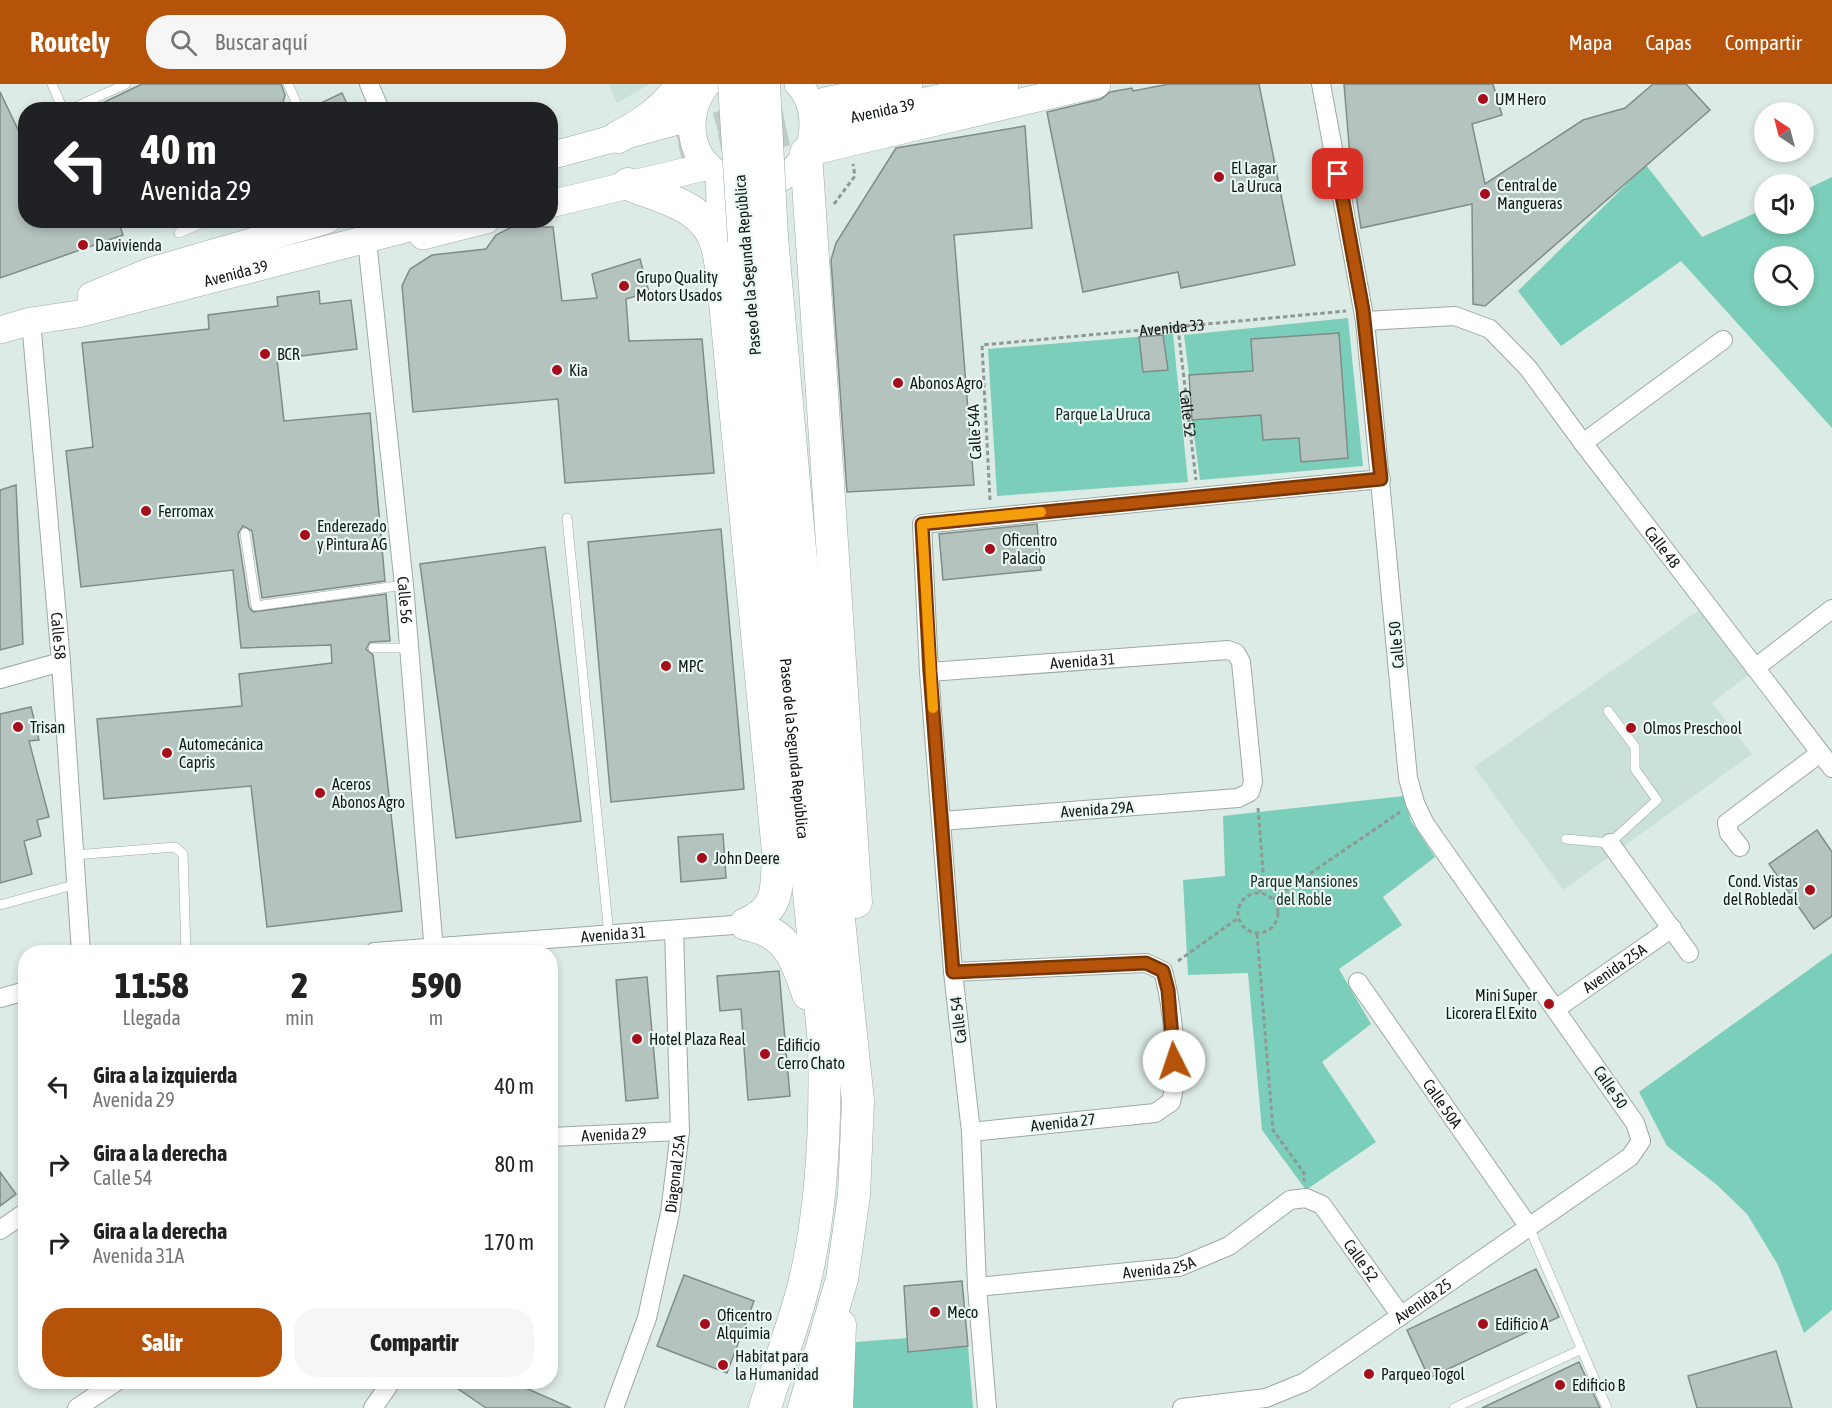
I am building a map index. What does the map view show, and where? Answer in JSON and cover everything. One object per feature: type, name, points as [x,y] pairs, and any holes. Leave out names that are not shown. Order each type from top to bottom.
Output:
[{"type":"highway","points":[[618,137],[643,124],[688,84]]},
{"type":"highway","name":"Paseo de la Segunda República","points":[[734,84],[758,239],[801,560],[858,1101],[854,1196],[842,1279],[804,1408]]},
{"type":"highway","name":"Paseo de la Segunda República","points":[[764,84],[758,239],[817,983],[824,1043],[825,1104],[817,1205],[806,1276],[765,1408]]},
{"type":"highway","points":[[806,153],[861,980],[858,1101]]},
{"type":"highway","points":[[715,172],[724,292],[778,852],[775,901],[768,911],[746,924]]},
{"type":"highway","points":[[628,184],[675,201],[693,211],[710,230],[717,245],[724,292]]},
{"type":"highway","points":[[778,852],[817,983]]},
{"type":"highway","points":[[746,924],[767,928],[787,946],[803,977],[824,1043]]},
{"type":"highway","points":[[837,1408],[842,1279]]},
{"type":"main road","points":[[558,189],[683,137],[695,103],[688,84]]},
{"type":"main road","name":"Avenida 39","points":[[814,96],[909,84]]},
{"type":"main road","name":"Avenida 39","points":[[814,96],[1005,84]]},
{"type":"main road","points":[[806,153],[1097,84]]},
{"type":"main road","points":[[558,170],[692,135],[698,152],[715,172],[735,183],[755,185],[776,180],[793,170],[806,153],[812,137],[813,120],[810,103],[814,96]]},
{"type":"main road","points":[[558,154],[618,137],[683,137]]},
{"type":"main road","points":[[558,202],[628,184],[715,172]]},
{"type":"main road","points":[[72,310],[151,271],[281,228]]},
{"type":"main road","name":"Avenida 39","points":[[72,310],[349,228]]},
{"type":"main road","name":"Avenida 39","points":[[0,330],[72,310],[407,228]]},
{"type":"main road","points":[[72,310],[159,301],[455,228]]},
{"type":"street","points":[[369,84],[377,102]]},
{"type":"street","name":"Calle 50","points":[[1321,84],[1364,315],[1408,777],[1415,803],[1425,824],[1557,1008],[1635,1123],[1641,1141]]},
{"type":"street","name":"Calle 56","points":[[368,250],[404,585],[434,945]]},
{"type":"street","name":"Calle 48","points":[[1364,315],[1455,316],[1490,329],[1528,368],[1832,768]]},
{"type":"street","name":"Calle 58","points":[[31,321],[61,662],[81,945]]},
{"type":"street","points":[[1583,443],[1724,340]]},
{"type":"street","points":[[991,517],[1381,479]]},
{"type":"street","name":"Calle 54","points":[[987,1408],[976,1287],[971,1132],[953,972],[930,672],[922,524],[991,517]]},
{"type":"street","points":[[1755,668],[1832,609]]},
{"type":"street","name":"Avenida 31","points":[[930,672],[1228,650],[1236,653],[1241,662],[1253,782],[1250,792]]},
{"type":"street","points":[[0,679],[61,662]]},
{"type":"street","points":[[1740,847],[1729,833],[1727,823],[1820,753]]},
{"type":"street","name":"Avenida 29A","points":[[942,821],[1238,798],[1250,792]]},
{"type":"street","points":[[1610,843],[1689,953]]},
{"type":"street","name":"Avenida 31","points":[[492,945],[746,924]]},
{"type":"street","name":"Avenida 25A","points":[[1557,1008],[1672,928]]},
{"type":"street","name":"Diagonal 25A","points":[[614,1408],[647,1318],[670,1213],[680,1131],[674,930]]},
{"type":"street","points":[[953,972],[1146,963],[1163,971]]},
{"type":"street","name":"Avenida 27","points":[[971,1132],[1155,1113],[1171,1102],[1176,1085],[1168,990],[1163,971]]},
{"type":"street","name":"Calle 50A","points":[[1358,981],[1529,1227]]},
{"type":"street","points":[[0,998],[18,993]]},
{"type":"street","name":"Avenida 29","points":[[558,1137],[680,1131]]},
{"type":"street","name":"Avenida 25","points":[[1182,1408],[1266,1398],[1305,1382],[1630,1157],[1641,1141]]},
{"type":"street","name":"Avenida 25A","points":[[976,1287],[1179,1267],[1229,1246],[1290,1200],[1314,1202]]},
{"type":"street","name":"Calle 52","points":[[1314,1202],[1401,1316]]},
{"type":"street","points":[[0,1230],[18,1218]]},
{"type":"street","points":[[77,1408],[106,1389]]},
{"type":"street","points":[[373,1408],[387,1389]]},
{"type":"lane","points":[[52,84],[60,102]]},
{"type":"lane","points":[[94,102],[126,84]]},
{"type":"lane","points":[[288,84],[296,102]]},
{"type":"lane","points":[[179,233],[191,228]]},
{"type":"lane","points":[[567,518],[609,935]]},
{"type":"lane","points":[[246,532],[256,606],[404,585]]},
{"type":"lane","points":[[373,648],[409,648]]},
{"type":"lane","points":[[1566,839],[1610,843],[1658,800],[1635,769],[1635,747],[1608,711]]},
{"type":"lane","points":[[75,855],[175,847],[183,854],[186,945]]},
{"type":"lane","points":[[0,905],[77,884]]},
{"type":"lane","points":[[1529,1227],[1580,1350],[1607,1408]]},
{"type":"lane","points":[[1454,1408],[1580,1350]]},
{"type":"path","points":[[830,212],[837,198],[855,176],[849,143]]},
{"type":"path","name":"Avenida 33","points":[[982,345],[1364,315]]},
{"type":"path","name":"Calle 52","points":[[1178,328],[1198,497]]},
{"type":"path","name":"Calle 54A","points":[[982,345],[991,517]]},
{"type":"path","points":[[1250,792],[1257,804],[1263,871],[1260,892]]},
{"type":"path","points":[[1273,899],[1415,803]]},
{"type":"path","points":[[1260,892],[1273,899],[1278,910],[1276,921],[1269,931],[1257,934],[1245,929],[1238,919],[1238,905],[1242,900],[1247,895],[1260,892]]},
{"type":"path","points":[[1163,971],[1238,919]]},
{"type":"path","points":[[1257,934],[1273,1130],[1304,1173],[1314,1202]]},
{"type":"shaded area","points":[[608,84],[650,84],[617,103]]},
{"type":"shaded area","name":"Olmos Preschool","points":[[1699,610],[1749,674],[1712,703],[1752,754],[1563,890],[1474,767]]},
{"type":"green space","points":[[1646,165],[1702,237],[1754,214],[1754,234],[1814,234],[1814,186],[1832,177],[1832,428],[1681,261],[1561,346],[1518,291]]},
{"type":"green space","points":[[1348,318],[1363,466],[1200,480],[1192,420],[1261,415],[1263,440],[1299,438],[1347,458],[1339,333],[1251,339],[1253,371],[1189,375],[1184,335]]},
{"type":"green space","name":"Parque La Uruca","points":[[1173,334],[1188,482],[997,496],[988,349]]},
{"type":"green space","name":"Parque Mansiones del Roble","points":[[1404,796],[1411,821],[1435,857],[1383,897],[1402,925],[1339,969],[1371,1024],[1322,1062],[1376,1142],[1306,1190],[1262,1130],[1248,973],[1188,975],[1183,880],[1225,876],[1223,816]]},
{"type":"green space","points":[[1832,953],[1832,1310],[1804,1333],[1778,1265],[1747,1214],[1717,1185],[1667,1146],[1639,1092]]},
{"type":"green space","points":[[907,1338],[909,1352],[968,1346],[973,1408],[850,1408],[856,1342]]},
{"type":"building","points":[[142,84],[281,84],[285,95],[283,102],[105,102]]},
{"type":"building","points":[[1169,84],[1259,84],[1295,265],[1181,288],[1178,272],[1083,292],[1047,112],[1101,99],[1110,92],[1132,88],[1133,91]]},
{"type":"building","name":"Central de Mangueras","points":[[1344,84],[1493,84],[1502,115],[1472,124],[1485,184],[1583,120],[1625,108],[1653,84],[1686,84],[1710,110],[1485,306],[1473,304],[1472,204],[1361,228],[1350,156]]},
{"type":"building","points":[[0,92],[18,129],[18,228],[121,228],[123,235],[0,278]]},
{"type":"building","points":[[342,93],[346,102],[323,102]]},
{"type":"building","name":"Abonos Agro","points":[[1025,126],[1032,228],[954,235],[974,485],[847,492],[831,260],[836,243],[896,148]]},
{"type":"building","name":"Kia","points":[[510,228],[553,228],[562,301],[597,298],[592,274],[640,259],[649,292],[626,299],[629,341],[702,339],[714,473],[565,483],[558,399],[413,412],[402,286],[410,269],[432,255],[486,249],[496,235]]},
{"type":"building","points":[[319,291],[320,304],[351,300],[357,349],[277,359],[284,421],[370,413],[385,581],[262,598],[252,531],[243,526],[238,534],[249,607],[253,612],[386,594],[390,641],[370,642],[366,649],[373,655],[402,911],[267,927],[251,786],[104,799],[97,719],[242,706],[239,674],[332,663],[331,645],[241,648],[233,570],[81,587],[66,451],[93,447],[82,343],[209,329],[208,315],[278,306],[277,297]]},
{"type":"building","points":[[1339,333],[1348,458],[1301,462],[1299,438],[1263,440],[1261,415],[1192,420],[1189,375],[1253,371],[1251,339]]},
{"type":"building","points":[[1163,335],[1168,370],[1143,372],[1139,337]]},
{"type":"building","points":[[16,485],[23,644],[0,650],[0,490]]},
{"type":"building","name":"Oficentro Palacio","points":[[1037,524],[1041,570],[943,580],[939,534]]},
{"type":"building","name":"MPC","points":[[721,529],[744,789],[611,802],[588,542]]},
{"type":"building","points":[[545,547],[581,821],[456,838],[420,564]]},
{"type":"building","points":[[31,707],[39,740],[29,741],[49,817],[37,820],[41,836],[24,841],[32,874],[0,883],[0,714]]},
{"type":"building","name":"Cond. Vistas del Robledal","points":[[1817,830],[1832,852],[1832,916],[1814,929],[1769,864]]},
{"type":"building","name":"John Deere","points":[[723,834],[726,878],[681,882],[678,837]]},
{"type":"building","name":"Edificio Cerro Chato","points":[[779,971],[790,1096],[748,1100],[741,1009],[720,1011],[717,976]]},
{"type":"building","name":"Hotel Plaza Real","points":[[647,977],[658,1098],[626,1101],[616,980]]},
{"type":"building","points":[[0,1172],[16,1194],[0,1206]]},
{"type":"building","name":"Edificio A","points":[[1536,1269],[1559,1317],[1429,1378],[1407,1330]]},
{"type":"building","name":"Oficentro Alquimia","points":[[684,1275],[754,1301],[727,1373],[657,1346]]},
{"type":"building","name":"Meco","points":[[962,1281],[968,1346],[908,1352],[904,1286]]},
{"type":"building","points":[[1776,1351],[1792,1408],[1697,1408],[1688,1376]]},
{"type":"building","name":"Edificio B","points":[[1579,1362],[1600,1408],[1482,1408]]},
{"type":"building","points":[[458,1389],[528,1389],[571,1408],[486,1408]]},
{"type":"tunnel","points":[[677,137],[751,116],[825,101]]},
{"type":"tunnel","points":[[681,157],[828,122]]},
{"type":"slow traffic","points":[[933,708],[922,524],[1041,512]]},
{"type":"place","name":"UM Hero","points":[[1483,99]]},
{"type":"place","name":"El Lagar La Uruca","points":[[1219,177]]},
{"type":"place","name":"Central de Mangueras","points":[[1485,194]]},
{"type":"place","name":"Davivienda","points":[[83,245]]},
{"type":"place","name":"Grupo Quality Motors Usados","points":[[624,286]]},
{"type":"place","name":"BCR","points":[[265,354]]},
{"type":"place","name":"Kia","points":[[557,370]]},
{"type":"place","name":"Abonos Agro","points":[[898,383]]},
{"type":"place","name":"Ferromax","points":[[146,511]]},
{"type":"place","name":"Enderezado y Pintura AG","points":[[305,535]]},
{"type":"place","name":"Oficentro Palacio","points":[[990,549]]},
{"type":"place","name":"MPC","points":[[666,666]]},
{"type":"place","name":"Trisan","points":[[18,727]]},
{"type":"place","name":"Olmos Preschool","points":[[1631,728]]},
{"type":"place","name":"Automecánica Capris","points":[[167,753]]},
{"type":"place","name":"Aceros Abonos Agro","points":[[320,793]]},
{"type":"place","name":"John Deere","points":[[702,858]]},
{"type":"place","name":"Cond. Vistas del Robledal","points":[[1810,890]]},
{"type":"place","name":"Mini Super Licorera El Exito","points":[[1549,1004]]},
{"type":"place","name":"Hotel Plaza Real","points":[[637,1039]]},
{"type":"place","name":"Edificio Cerro Chato","points":[[765,1054]]},
{"type":"place","name":"Meco","points":[[935,1312]]},
{"type":"place","name":"Oficentro Alquimia","points":[[705,1324]]},
{"type":"place","name":"Edificio A","points":[[1483,1324]]},
{"type":"place","name":"Habitat para la Humanidad","points":[[723,1365]]},
{"type":"place","name":"Parqueo Togol","points":[[1369,1374]]},
{"type":"place","name":"Edificio B","points":[[1560,1385]]},
{"type":"route","points":[[1174,1061],[1168,990],[1163,971],[1146,963],[953,972],[930,672],[922,524],[1381,479],[1363,310],[1338,174]]}]
